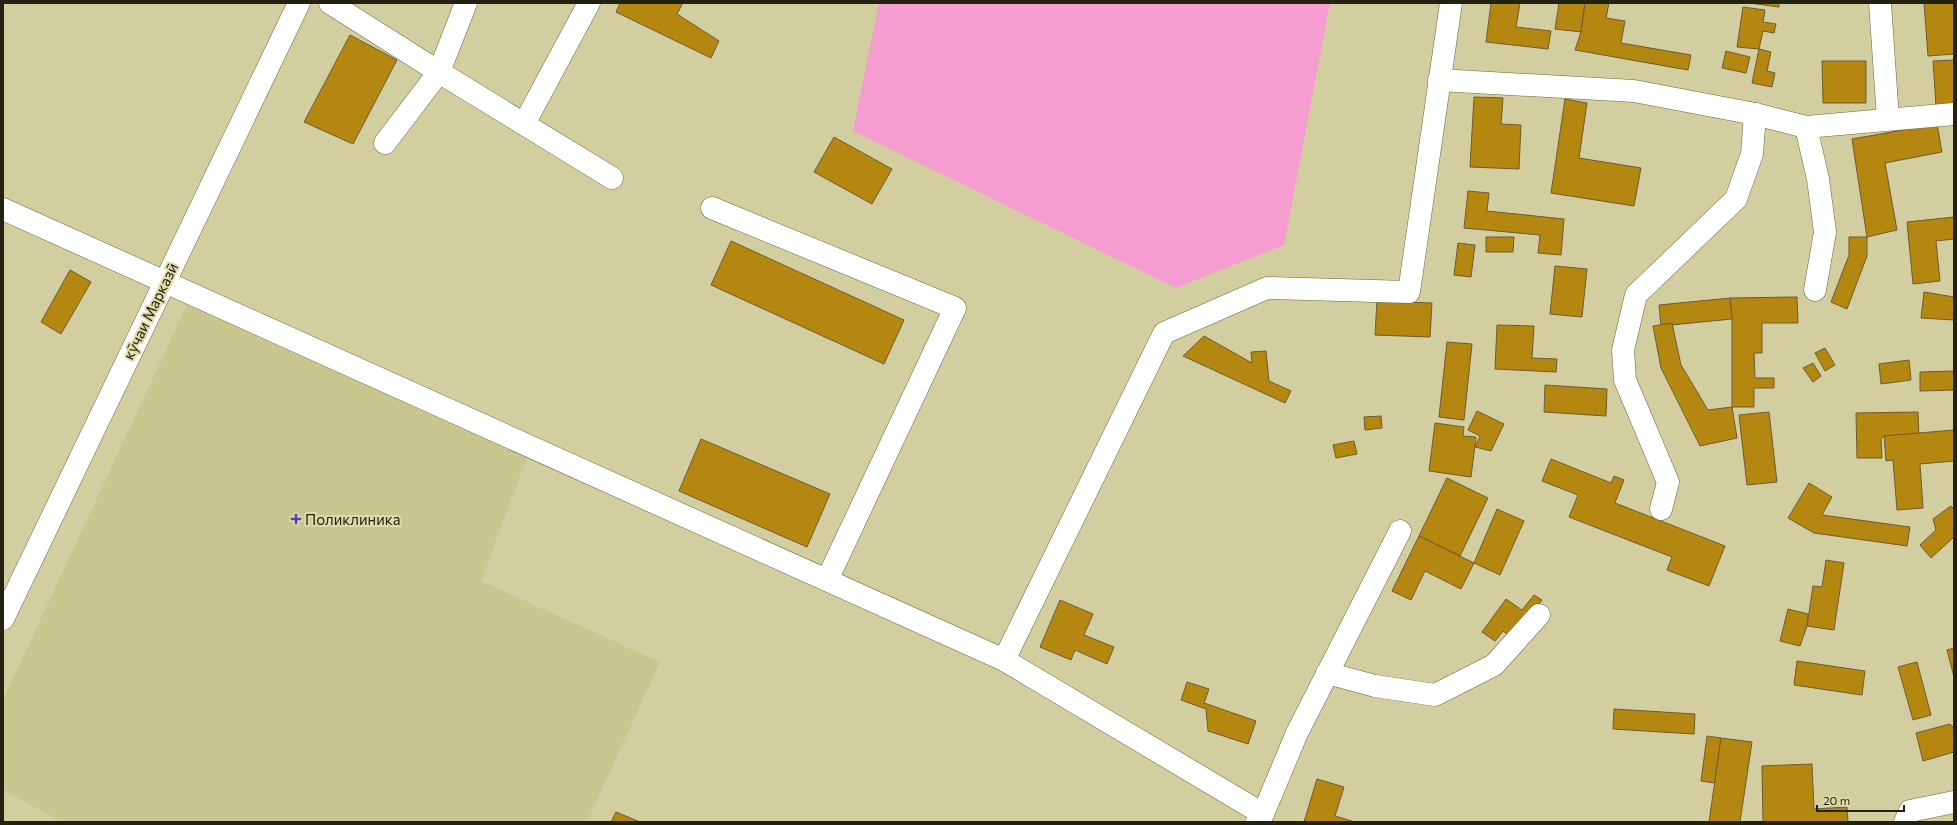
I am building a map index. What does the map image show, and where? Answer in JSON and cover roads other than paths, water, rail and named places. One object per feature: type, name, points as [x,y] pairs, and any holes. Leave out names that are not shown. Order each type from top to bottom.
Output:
[{"type":"street","name":"кӯчаи Марказӣ","points":[[3,619],[299,3]]},
{"type":"street","points":[[330,3],[612,178]]},
{"type":"street","points":[[385,143],[439,72],[466,3]]},
{"type":"street","points":[[524,124],[589,3]]},
{"type":"street","points":[[1004,660],[1164,333],[1267,288],[1409,292],[1451,3]]},
{"type":"street","points":[[1880,3],[1888,119]]},
{"type":"street","points":[[1439,80],[1634,91],[1755,114],[1806,127],[1954,114]]},
{"type":"street","points":[[1661,509],[1668,482],[1625,380],[1623,350],[1636,295],[1736,199],[1752,154],[1755,114]]},
{"type":"street","points":[[1806,127],[1818,179],[1825,232],[1815,290]]},
{"type":"street","points":[[712,208],[955,308],[827,580]]},
{"type":"street","points":[[3,209],[1004,660],[1260,818],[1297,733],[1400,531]]},
{"type":"street","points":[[1327,672],[1375,686],[1435,695],[1494,665],[1539,615]]},
{"type":"street","points":[[1905,822],[1910,811],[1954,802]]},
{"type":"place","name":"Поликлиника","points":[[296,519]]}]
